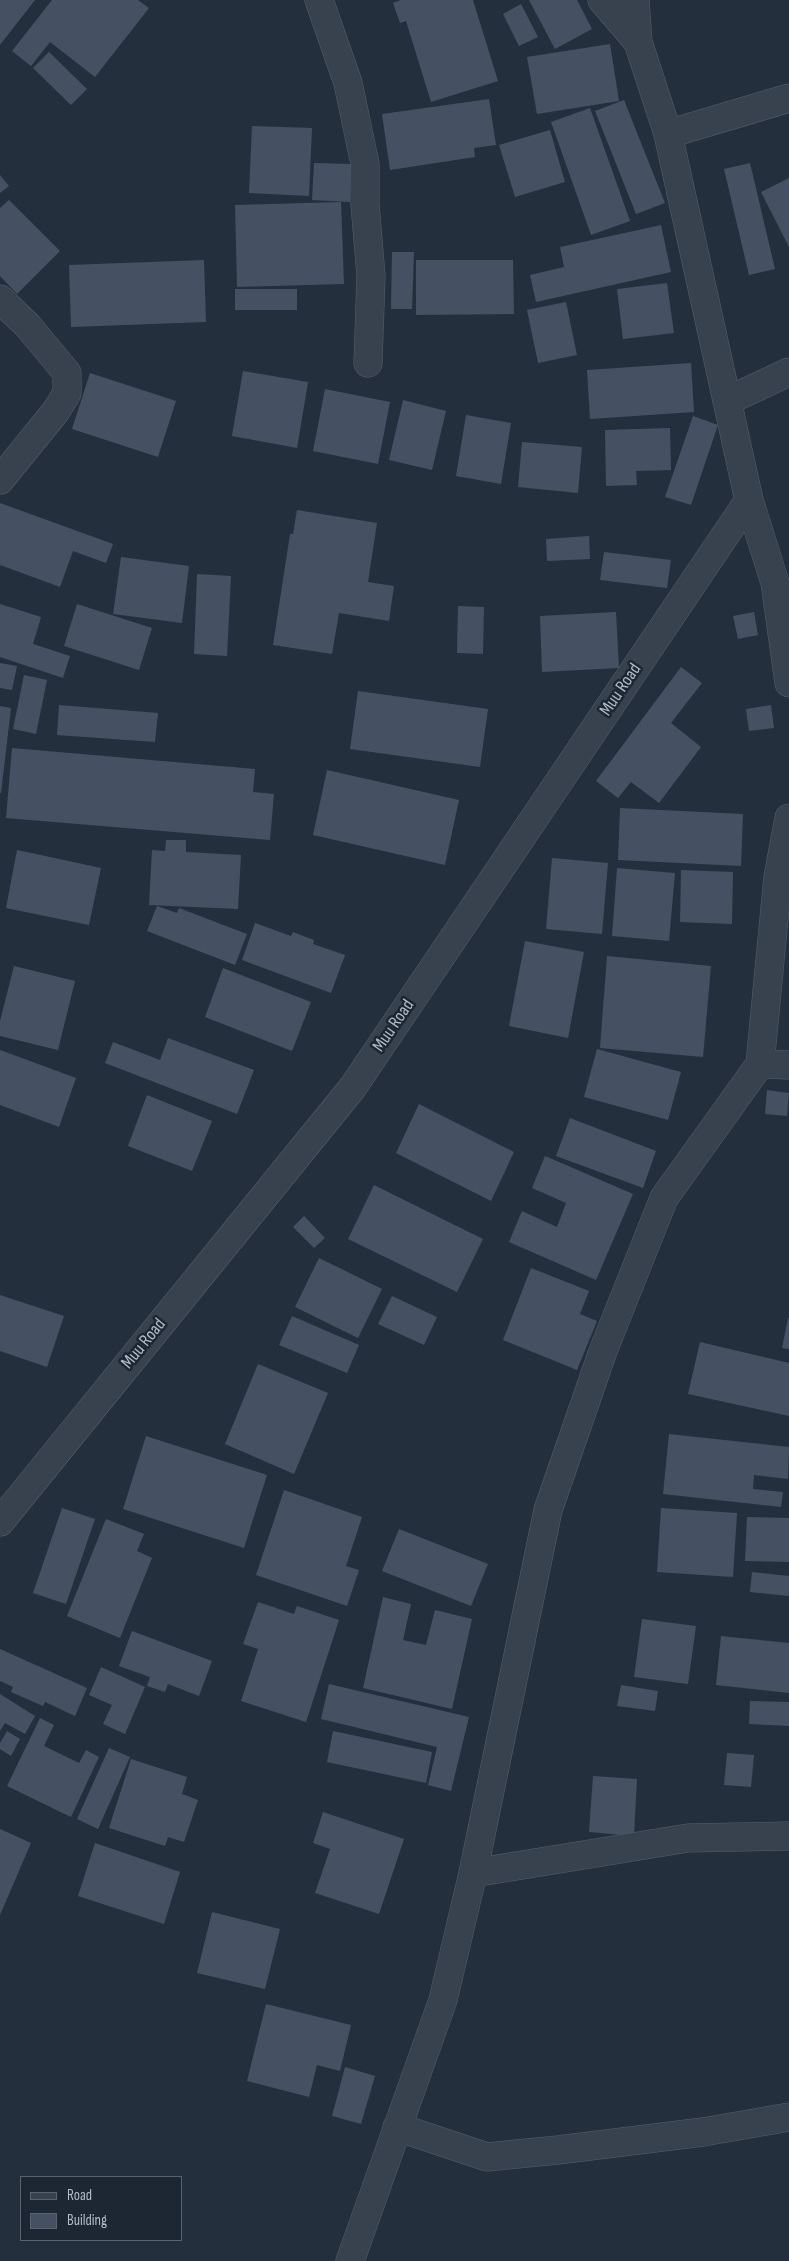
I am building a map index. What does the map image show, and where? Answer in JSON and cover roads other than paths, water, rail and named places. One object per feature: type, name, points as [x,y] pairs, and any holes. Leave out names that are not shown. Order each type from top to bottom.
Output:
[{"type":"street","points":[[319,0],[348,83],[365,164],[365,204],[371,276],[368,364]]},
{"type":"street","points":[[602,0],[638,42]]},
{"type":"street","points":[[634,0],[638,42],[668,134],[749,500],[775,583],[789,672]]},
{"type":"street","points":[[668,134],[789,98]]},
{"type":"street","points":[[0,299],[28,326],[67,373],[67,393],[56,411],[0,480]]},
{"type":"street","points":[[727,402],[789,372]]},
{"type":"street","name":"Muu Road","points":[[0,1522],[353,1087],[749,500]]},
{"type":"street","points":[[350,2261],[443,2000],[473,1873],[548,1510],[603,1351],[664,1198],[760,1064],[778,877],[789,818]]},
{"type":"street","points":[[760,1064],[789,1065]]},
{"type":"street","points":[[473,1873],[688,1838],[789,1836]]},
{"type":"street","points":[[397,2127],[487,2157],[703,2132],[789,2117]]}]
